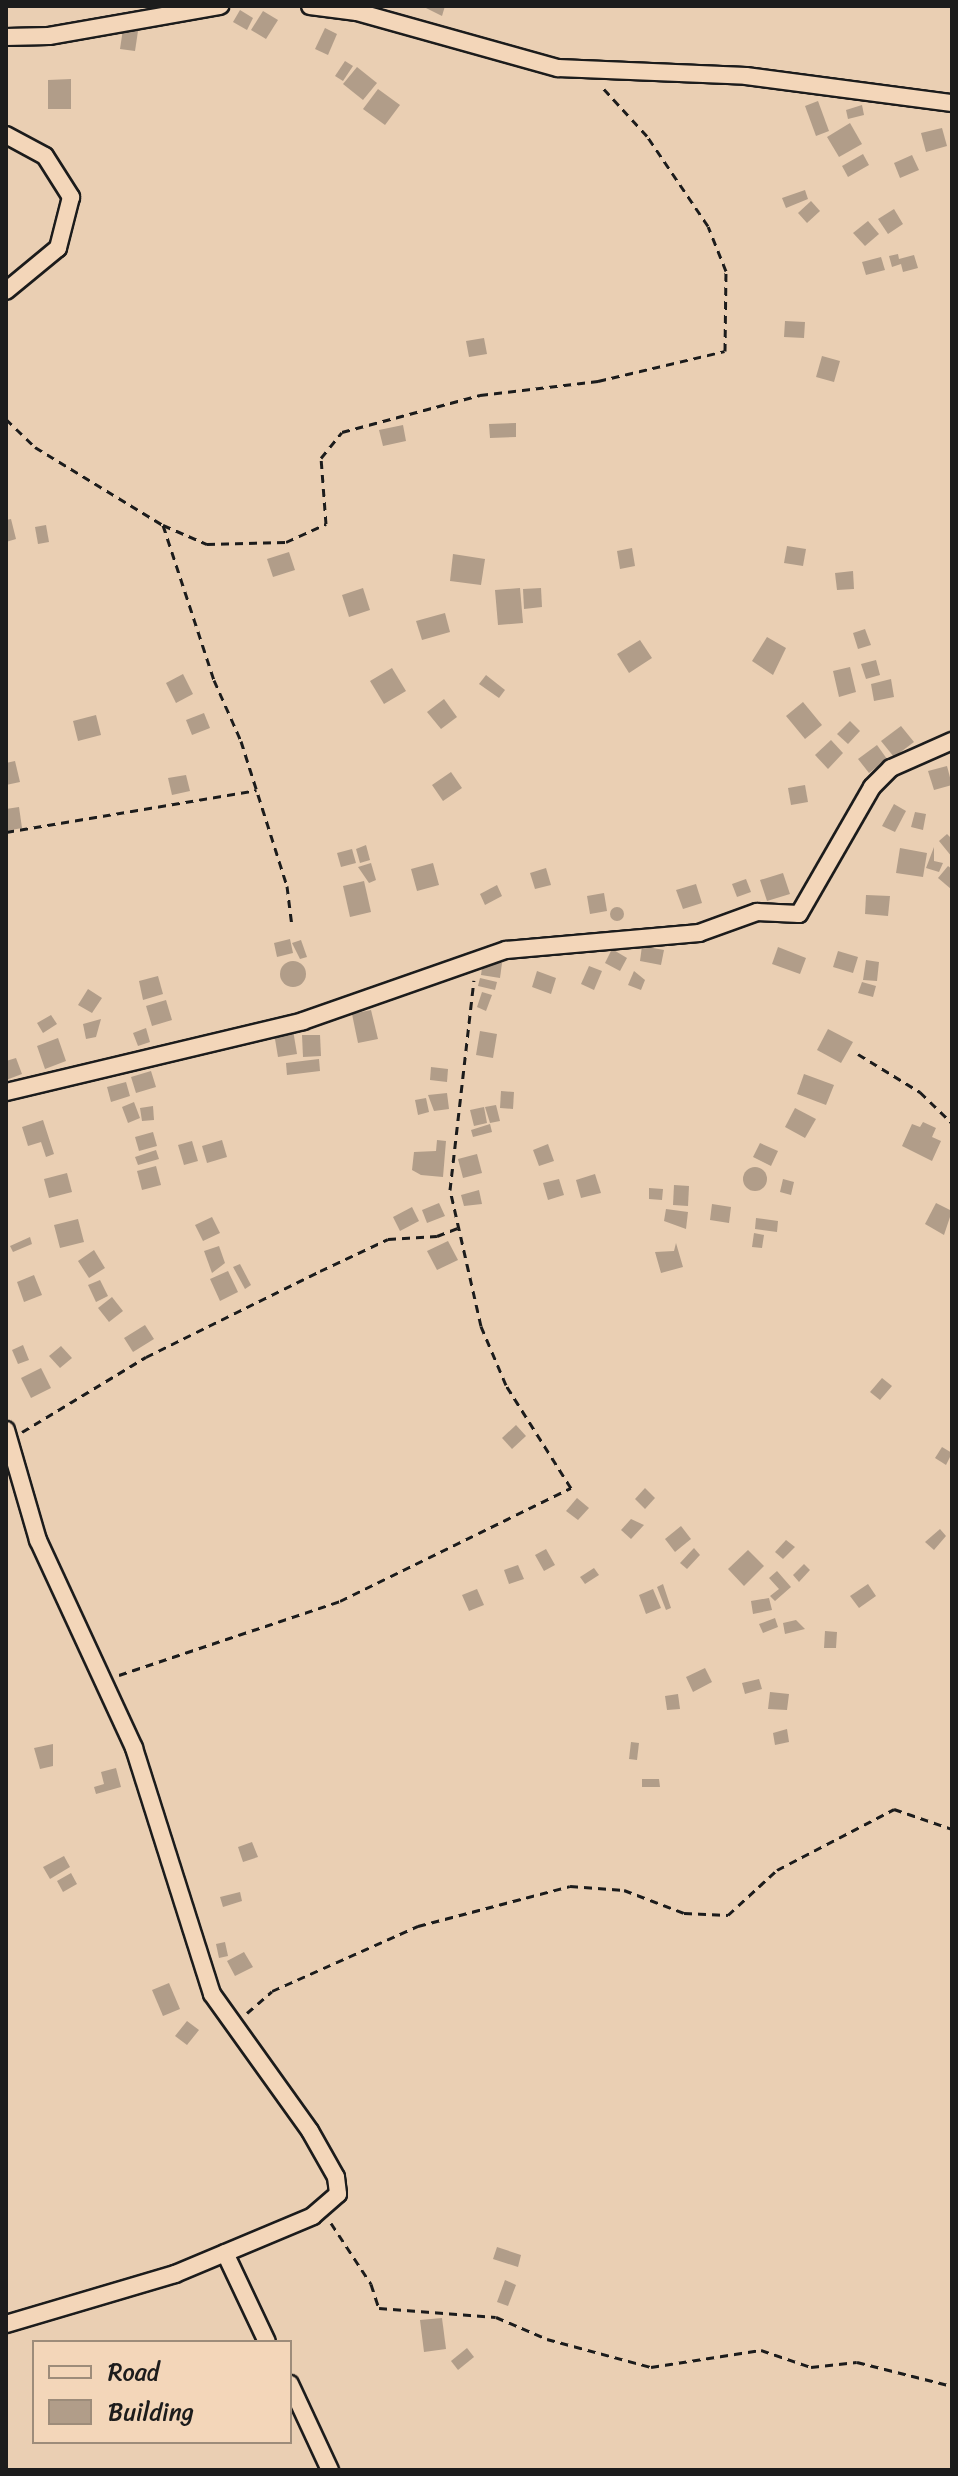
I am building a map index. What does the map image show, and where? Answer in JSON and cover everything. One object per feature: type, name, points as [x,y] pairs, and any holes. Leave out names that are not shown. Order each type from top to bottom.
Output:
[{"type":"street","points":[[6,37],[49,36],[220,6]]},
{"type":"street","points":[[310,6],[357,12],[491,53],[588,71],[746,76],[952,103]]},
{"type":"street","points":[[6,135],[45,156],[71,197],[58,248],[6,291]]},
{"type":"street","points":[[6,1092],[303,1021],[478,960],[542,945],[699,933],[757,912],[799,914],[872,787],[891,768],[952,741]]},
{"type":"street","points":[[6,2324],[175,2274],[319,2212],[338,2194],[336,2177],[310,2131],[212,1994],[162,1828],[104,1680],[38,1540],[7,1435]]},
{"type":"street","points":[[225,2253],[266,2340]]},
{"type":"street","points":[[292,2388],[330,2470]]},
{"type":"path","points":[[6,419],[35,447],[163,525],[207,544],[286,542],[326,524],[321,458],[342,432],[480,395],[598,381],[725,351],[726,271],[708,226],[647,136],[588,71]]},
{"type":"path","points":[[163,525],[287,886],[292,926]]},
{"type":"path","points":[[6,832],[256,790]]},
{"type":"path","points":[[104,1680],[340,1601],[571,1488],[493,1356],[451,1176],[464,1035],[478,960]]},
{"type":"path","points":[[858,1054],[920,1092],[952,1123]]},
{"type":"path","points":[[7,1435],[146,1357],[388,1239],[437,1236],[461,1227]]},
{"type":"path","points":[[233,2025],[272,1991],[418,1926],[570,1886],[624,1890],[684,1913],[728,1915],[777,1870],[894,1809],[952,1829]]},
{"type":"path","points":[[319,2212],[342,2234],[379,2308],[496,2317],[547,2339],[651,2367],[761,2350],[811,2367],[857,2362],[952,2386]]},
{"type":"building","points":[[422,6],[445,6],[442,16]]},
{"type":"building","points":[[240,10],[253,18],[247,30],[233,22]]},
{"type":"building","points":[[263,11],[278,20],[266,39],[251,30]]},
{"type":"building","points":[[325,28],[337,34],[328,55],[315,49]]},
{"type":"building","points":[[123,29],[138,31],[135,51],[120,49]]},
{"type":"building","points":[[345,61],[353,66],[343,81],[335,76]]},
{"type":"building","points":[[357,67],[377,83],[363,100],[343,84]]},
{"type":"building","points":[[71,79],[71,109],[48,109],[48,80]]},
{"type":"building","points":[[378,89],[400,105],[385,125],[363,109]]},
{"type":"building","points":[[818,101],[829,131],[816,136],[805,106]]},
{"type":"building","points":[[862,105],[864,115],[848,119],[846,110]]},
{"type":"building","points":[[850,123],[862,144],[839,157],[827,137]]},
{"type":"building","points":[[942,128],[947,146],[926,152],[921,133]]},
{"type":"building","points":[[863,154],[869,165],[848,177],[842,166]]},
{"type":"building","points":[[912,155],[919,170],[900,178],[894,163]]},
{"type":"building","points":[[805,190],[808,199],[786,208],[782,198]]},
{"type":"building","points":[[811,201],[820,211],[807,223],[798,213]]},
{"type":"building","points":[[894,209],[903,224],[888,234],[878,219]]},
{"type":"building","points":[[868,221],[879,234],[865,246],[853,233]]},
{"type":"building","points":[[898,254],[899,259],[914,255],[918,268],[903,272],[901,264],[892,267],[889,256]]},
{"type":"building","points":[[881,257],[885,270],[866,275],[862,262]]},
{"type":"building","points":[[785,321],[805,322],[804,338],[784,337]]},
{"type":"building","points":[[484,338],[487,354],[469,357],[466,341]]},
{"type":"building","points":[[822,356],[840,361],[834,382],[816,377]]},
{"type":"building","points":[[516,423],[516,437],[490,438],[489,424]]},
{"type":"building","points":[[403,425],[406,441],[383,446],[379,430]]},
{"type":"building","points":[[11,519],[16,539],[6,542],[6,520]]},
{"type":"building","points":[[46,525],[49,542],[38,544],[35,527]]},
{"type":"building","points":[[787,546],[806,549],[803,566],[784,563]]},
{"type":"building","points":[[632,548],[635,566],[620,569],[617,551]]},
{"type":"building","points":[[289,552],[295,570],[273,577],[267,559]]},
{"type":"building","points":[[453,554],[485,559],[481,585],[450,581]]},
{"type":"building","points":[[853,571],[854,589],[837,590],[835,573]]},
{"type":"building","points":[[363,588],[370,610],[349,617],[342,595]]},
{"type":"building","points":[[520,588],[523,623],[498,625],[495,590]]},
{"type":"building","points":[[541,588],[542,607],[524,609],[523,589]]},
{"type":"building","points":[[445,613],[450,632],[422,640],[416,621]]},
{"type":"building","points":[[865,629],[871,645],[858,649],[853,633]]},
{"type":"building","points":[[767,637],[786,648],[773,675],[752,661]]},
{"type":"building","points":[[640,640],[652,658],[629,673],[617,654]]},
{"type":"building","points":[[876,660],[880,675],[866,679],[861,664]]},
{"type":"building","points":[[850,667],[856,692],[839,697],[833,671]]},
{"type":"building","points":[[392,668],[406,691],[384,704],[370,681]]},
{"type":"building","points":[[183,674],[193,694],[176,703],[166,683]]},
{"type":"building","points":[[486,675],[505,690],[499,698],[479,684]]},
{"type":"building","points":[[891,679],[894,697],[874,701],[871,684]]},
{"type":"building","points":[[444,699],[457,717],[441,729],[427,712]]},
{"type":"building","points":[[803,702],[822,725],[805,739],[786,716]]},
{"type":"building","points":[[204,713],[210,728],[192,735],[186,720]]},
{"type":"building","points":[[96,715],[101,735],[78,741],[73,721]]},
{"type":"building","points":[[850,721],[860,731],[848,744],[837,734]]},
{"type":"building","points":[[901,726],[914,742],[894,757],[881,741]]},
{"type":"building","points":[[831,740],[843,753],[828,769],[815,755]]},
{"type":"building","points":[[877,745],[887,759],[869,773],[858,759]]},
{"type":"building","points":[[15,761],[20,782],[6,785],[6,763]]},
{"type":"building","points":[[947,766],[952,785],[934,790],[928,771]]},
{"type":"building","points":[[451,772],[462,788],[443,801],[432,785]]},
{"type":"building","points":[[186,775],[190,791],[172,795],[168,778]]},
{"type":"building","points":[[805,785],[808,802],[791,805],[788,788]]},
{"type":"building","points":[[894,804],[906,811],[895,832],[882,826]]},
{"type":"building","points":[[19,807],[22,828],[6,831],[6,809]]},
{"type":"building","points":[[915,812],[926,814],[923,830],[911,827]]},
{"type":"building","points":[[947,834],[952,839],[952,857],[939,841]]},
{"type":"building","points":[[366,845],[370,860],[360,863],[356,849]]},
{"type":"building","points":[[934,847],[934,861],[943,863],[939,872],[926,868]]},
{"type":"building","points":[[900,848],[927,853],[923,877],[896,873]]},
{"type":"building","points":[[352,849],[356,863],[341,867],[337,853]]},
{"type":"building","points":[[371,863],[376,880],[369,883],[358,867]]},
{"type":"building","points":[[433,863],[439,885],[417,891],[411,869]]},
{"type":"building","points":[[948,866],[952,869],[951,889],[938,878]]},
{"type":"building","points":[[546,868],[551,885],[535,889],[530,873]]},
{"type":"building","points":[[783,873],[790,894],[767,901],[760,880]]},
{"type":"building","points":[[746,879],[751,892],[737,897],[732,884]]},
{"type":"building","points":[[364,881],[371,912],[350,917],[343,886]]},
{"type":"building","points":[[696,884],[702,903],[683,909],[676,890]]},
{"type":"building","points":[[497,885],[502,896],[485,905],[480,894]]},
{"type":"building","points":[[604,893],[607,911],[590,914],[587,896]]},
{"type":"building","points":[[866,895],[890,896],[888,916],[865,914]]},
{"type":"building","points":[[617,907],[624,914],[617,921],[610,914]]},
{"type":"building","points":[[290,939],[293,953],[277,957],[274,943]]},
{"type":"building","points":[[301,940],[307,957],[300,959],[292,943]]},
{"type":"building","points":[[642,946],[664,950],[661,965],[640,961]]},
{"type":"building","points":[[778,947],[806,958],[800,974],[772,964]]},
{"type":"building","points":[[612,949],[627,958],[620,971],[605,963]]},
{"type":"building","points":[[838,951],[858,957],[853,973],[833,967]]},
{"type":"building","points":[[866,960],[879,962],[877,981],[863,980]]},
{"type":"building","points":[[293,961],[302,965],[306,974],[302,983],[293,987],[284,983],[280,974],[284,965]]},
{"type":"building","points":[[483,961],[502,963],[500,978],[481,975]]},
{"type":"building","points":[[589,966],[602,971],[594,990],[581,984]]},
{"type":"building","points":[[537,971],[556,978],[551,994],[532,987]]},
{"type":"building","points":[[634,971],[645,980],[641,990],[628,985]]},
{"type":"building","points":[[158,976],[163,994],[143,1000],[139,981]]},
{"type":"building","points":[[480,978],[497,982],[495,990],[478,986]]},
{"type":"building","points":[[862,982],[876,986],[873,997],[858,993]]},
{"type":"building","points":[[88,989],[102,998],[92,1013],[78,1005]]},
{"type":"building","points":[[482,992],[492,995],[486,1011],[477,1007]]},
{"type":"building","points":[[166,1000],[172,1020],[152,1026],[146,1006]]},
{"type":"building","points":[[371,1010],[378,1039],[358,1043],[352,1014]]},
{"type":"building","points":[[51,1015],[57,1024],[43,1033],[37,1023]]},
{"type":"building","points":[[101,1019],[96,1037],[86,1039],[83,1024]]},
{"type":"building","points":[[146,1028],[150,1042],[138,1046],[133,1033]]},
{"type":"building","points":[[828,1029],[853,1042],[841,1063],[817,1050]]},
{"type":"building","points":[[293,1030],[297,1054],[278,1057],[274,1033]]},
{"type":"building","points":[[480,1031],[497,1034],[493,1058],[476,1055]]},
{"type":"building","points":[[302,1035],[320,1035],[321,1056],[303,1057]]},
{"type":"building","points":[[58,1038],[66,1061],[45,1069],[37,1046]]},
{"type":"building","points":[[16,1058],[22,1074],[6,1080],[6,1061]]},
{"type":"building","points":[[319,1059],[320,1071],[287,1075],[286,1063]]},
{"type":"building","points":[[431,1067],[448,1069],[447,1082],[430,1080]]},
{"type":"building","points":[[151,1071],[156,1087],[136,1093],[131,1077]]},
{"type":"building","points":[[804,1074],[834,1085],[826,1105],[797,1094]]},
{"type":"building","points":[[126,1082],[130,1096],[111,1102],[107,1087]]},
{"type":"building","points":[[501,1091],[514,1092],[513,1109],[500,1108]]},
{"type":"building","points":[[447,1093],[449,1109],[434,1111],[428,1095]]},
{"type":"building","points":[[426,1098],[429,1112],[418,1115],[415,1100]]},
{"type":"building","points":[[134,1102],[140,1118],[128,1123],[122,1107]]},
{"type":"building","points":[[496,1105],[500,1121],[490,1123],[485,1107]]},
{"type":"building","points":[[153,1106],[154,1120],[142,1121],[140,1108]]},
{"type":"building","points":[[484,1107],[487,1123],[474,1126],[470,1110]]},
{"type":"building","points":[[795,1108],[816,1119],[805,1138],[785,1127]]},
{"type":"building","points":[[43,1120],[54,1154],[46,1157],[41,1142],[28,1146],[22,1127]]},
{"type":"building","points":[[923,1122],[936,1128],[932,1137],[941,1141],[932,1161],[902,1146],[912,1124],[920,1127]]},
{"type":"building","points":[[490,1124],[492,1132],[473,1137],[471,1130]]},
{"type":"building","points":[[153,1132],[157,1146],[139,1151],[135,1137]]},
{"type":"building","points":[[222,1140],[227,1157],[207,1163],[202,1146]]},
{"type":"building","points":[[437,1140],[446,1141],[443,1177],[421,1175],[412,1170],[414,1152],[436,1151]]},
{"type":"building","points":[[192,1141],[198,1161],[184,1165],[178,1145]]},
{"type":"building","points":[[760,1143],[778,1151],[771,1166],[753,1157]]},
{"type":"building","points":[[548,1144],[554,1161],[539,1166],[533,1150]]},
{"type":"building","points":[[156,1150],[159,1159],[138,1165],[135,1157]]},
{"type":"building","points":[[477,1154],[482,1173],[463,1178],[458,1159]]},
{"type":"building","points":[[156,1166],[161,1185],[142,1190],[137,1171]]},
{"type":"building","points":[[755,1167],[764,1170],[767,1179],[764,1188],[755,1191],[746,1188],[743,1179],[746,1170]]},
{"type":"building","points":[[67,1173],[72,1192],[49,1198],[44,1179]]},
{"type":"building","points":[[595,1174],[601,1193],[581,1198],[576,1180]]},
{"type":"building","points":[[559,1179],[564,1195],[548,1200],[543,1183]]},
{"type":"building","points":[[783,1179],[794,1182],[791,1195],[780,1192]]},
{"type":"building","points":[[674,1185],[689,1186],[688,1206],[673,1205]]},
{"type":"building","points":[[649,1188],[663,1189],[662,1200],[649,1199]]},
{"type":"building","points":[[479,1190],[482,1204],[464,1206],[461,1195]]},
{"type":"building","points":[[439,1203],[445,1216],[427,1223],[422,1210]]},
{"type":"building","points":[[936,1203],[952,1211],[944,1235],[925,1224]]},
{"type":"building","points":[[712,1204],[731,1207],[729,1223],[710,1220]]},
{"type":"building","points":[[412,1207],[419,1221],[400,1231],[393,1217]]},
{"type":"building","points":[[666,1209],[688,1212],[686,1229],[664,1221]]},
{"type":"building","points":[[212,1217],[220,1233],[203,1241],[195,1225]]},
{"type":"building","points":[[756,1218],[778,1221],[777,1232],[755,1229]]},
{"type":"building","points":[[78,1219],[84,1242],[60,1248],[54,1225]]},
{"type":"building","points":[[754,1233],[764,1235],[762,1248],[752,1247]]},
{"type":"building","points":[[30,1237],[32,1244],[13,1252],[10,1246]]},
{"type":"building","points":[[448,1241],[458,1260],[437,1270],[427,1251]]},
{"type":"building","points":[[676,1243],[683,1267],[661,1273],[655,1252],[674,1251]]},
{"type":"building","points":[[219,1246],[225,1263],[212,1273],[204,1251]]},
{"type":"building","points":[[94,1250],[105,1268],[89,1278],[78,1261]]},
{"type":"building","points":[[240,1264],[251,1285],[245,1289],[233,1267]]},
{"type":"building","points":[[228,1271],[238,1292],[220,1301],[210,1279]]},
{"type":"building","points":[[34,1275],[42,1295],[24,1302],[17,1282]]},
{"type":"building","points":[[100,1280],[108,1296],[96,1302],[88,1285]]},
{"type":"building","points":[[112,1297],[123,1311],[109,1322],[98,1308]]},
{"type":"building","points":[[145,1325],[154,1339],[133,1352],[124,1338]]},
{"type":"building","points":[[23,1345],[29,1360],[18,1364],[12,1350]]},
{"type":"building","points":[[61,1346],[72,1358],[60,1368],[49,1356]]},
{"type":"building","points":[[41,1368],[51,1388],[31,1398],[21,1378]]},
{"type":"building","points":[[882,1378],[892,1386],[880,1400],[870,1392]]},
{"type":"building","points":[[516,1425],[526,1436],[512,1449],[502,1438]]},
{"type":"building","points":[[942,1447],[952,1453],[946,1465],[935,1458]]},
{"type":"building","points":[[645,1488],[655,1498],[645,1509],[635,1499]]},
{"type":"building","points":[[577,1498],[589,1508],[578,1520],[566,1511]]},
{"type":"building","points":[[631,1519],[644,1525],[631,1539],[621,1530]]},
{"type":"building","points":[[681,1526],[691,1539],[675,1552],[665,1539]]},
{"type":"building","points":[[940,1529],[946,1536],[934,1550],[925,1542]]},
{"type":"building","points":[[786,1540],[795,1547],[783,1559],[775,1552]]},
{"type":"building","points":[[694,1548],[700,1555],[687,1569],[680,1563]]},
{"type":"building","points":[[546,1549],[555,1565],[544,1571],[535,1555]]},
{"type":"building","points":[[748,1550],[764,1566],[744,1586],[728,1569]]},
{"type":"building","points":[[804,1564],[810,1570],[799,1582],[793,1575]]},
{"type":"building","points":[[518,1565],[524,1579],[509,1584],[504,1570]]},
{"type":"building","points":[[594,1568],[599,1575],[585,1584],[580,1577]]},
{"type":"building","points":[[777,1571],[791,1587],[775,1601],[770,1596],[779,1589],[769,1578]]},
{"type":"building","points":[[663,1584],[671,1608],[666,1610],[657,1587]]},
{"type":"building","points":[[868,1584],[876,1596],[859,1608],[850,1596]]},
{"type":"building","points":[[477,1589],[484,1605],[469,1611],[462,1595]]},
{"type":"building","points":[[653,1589],[661,1608],[646,1614],[639,1595]]},
{"type":"building","points":[[769,1598],[772,1610],[753,1614],[751,1601]]},
{"type":"building","points":[[775,1618],[778,1627],[763,1633],[759,1624]]},
{"type":"building","points":[[796,1620],[805,1629],[785,1634],[783,1623]]},
{"type":"building","points":[[825,1631],[837,1632],[836,1648],[824,1648]]},
{"type":"building","points":[[705,1668],[712,1682],[693,1692],[686,1677]]},
{"type":"building","points":[[759,1679],[762,1689],[745,1694],[742,1683]]},
{"type":"building","points":[[770,1692],[789,1694],[787,1710],[768,1709]]},
{"type":"building","points":[[678,1694],[680,1709],[667,1710],[665,1696]]},
{"type":"building","points":[[787,1729],[789,1742],[775,1745],[773,1733]]},
{"type":"building","points":[[631,1742],[639,1743],[637,1760],[629,1759]]},
{"type":"building","points":[[53,1744],[53,1766],[40,1769],[34,1748]]},
{"type":"building","points":[[116,1768],[121,1787],[96,1794],[94,1787],[104,1784],[101,1772]]},
{"type":"building","points":[[642,1779],[659,1779],[660,1787],[642,1787]]},
{"type":"building","points":[[252,1842],[258,1857],[243,1862],[238,1847]]},
{"type":"building","points":[[64,1856],[70,1867],[50,1879],[43,1867]]},
{"type":"building","points":[[71,1873],[77,1884],[63,1892],[57,1881]]},
{"type":"building","points":[[240,1892],[242,1901],[223,1907],[220,1897]]},
{"type":"building","points":[[225,1942],[228,1956],[219,1958],[216,1944]]},
{"type":"building","points":[[244,1952],[253,1967],[235,1976],[227,1961]]},
{"type":"building","points":[[169,1983],[180,2009],[163,2016],[152,1990]]},
{"type":"building","points":[[187,2021],[199,2030],[187,2045],[175,2036]]},
{"type":"building","points":[[497,2247],[521,2255],[518,2267],[493,2259]]},
{"type":"building","points":[[505,2280],[516,2285],[508,2306],[497,2302]]},
{"type":"building","points":[[442,2318],[446,2349],[424,2352],[420,2320]]},
{"type":"building","points":[[467,2348],[474,2357],[458,2370],[451,2361]]}]
